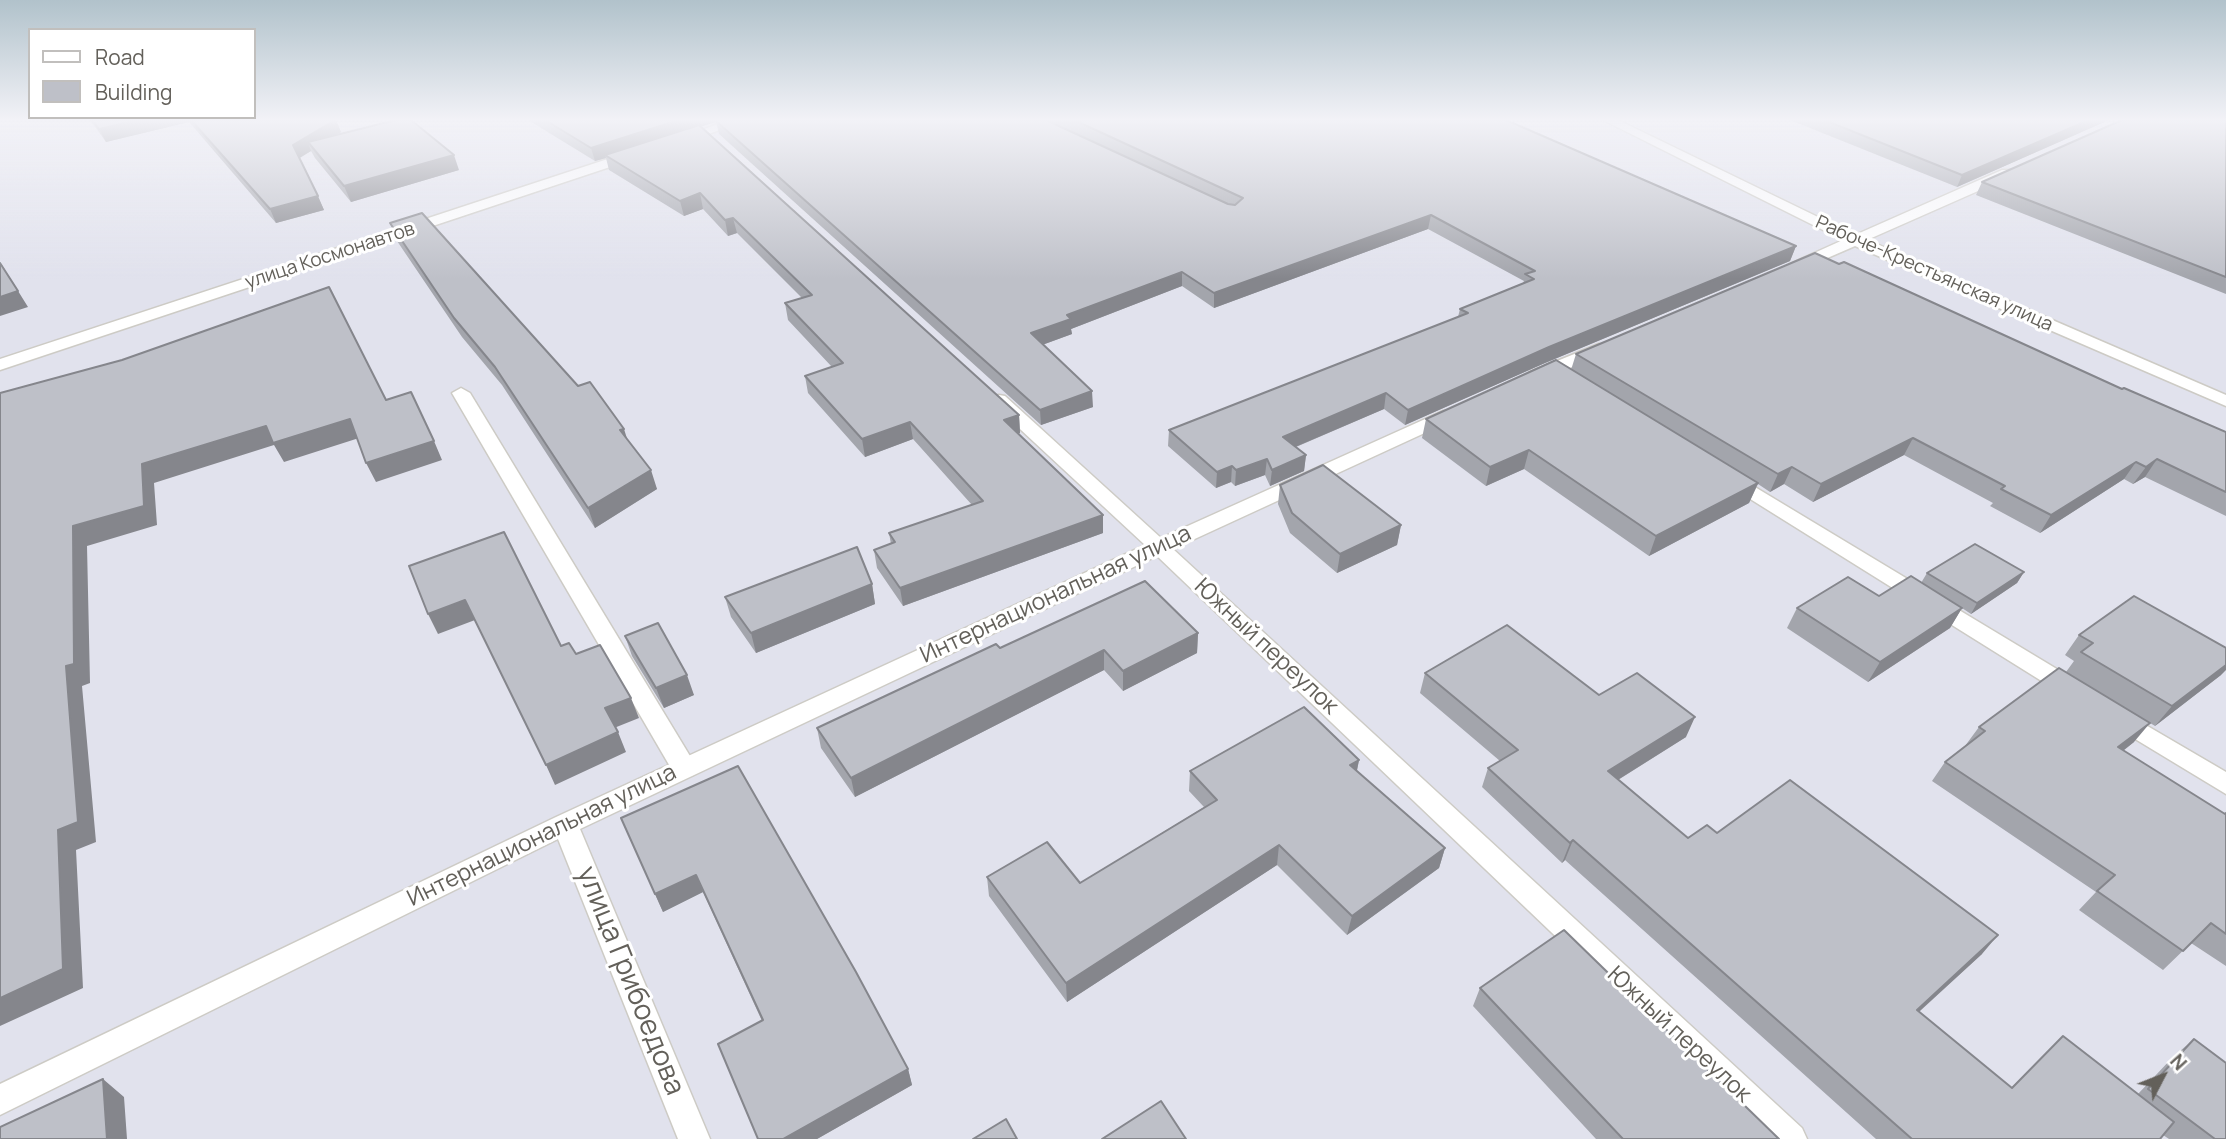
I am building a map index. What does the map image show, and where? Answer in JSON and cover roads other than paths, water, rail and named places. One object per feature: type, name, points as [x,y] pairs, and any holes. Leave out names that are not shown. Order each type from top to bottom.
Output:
[{"type":"street","name":"улица Космонавтов","points":[[0,365],[580,173]]},
{"type":"street","name":"Рабоче-Крестьянская улица","points":[[1717,173],[1856,241],[2226,401]]},
{"type":"street","points":[[1780,273],[2006,173]]},
{"type":"street","points":[[1514,386],[1616,342]]},
{"type":"street","points":[[1552,369],[1576,383]]},
{"type":"street","name":"Южный переулок","points":[[984,386],[1791,1139]]},
{"type":"street","points":[[461,393],[684,768]]},
{"type":"street","name":"Интернациональная улица","points":[[0,1100],[565,824],[1159,547],[1464,409]]},
{"type":"street","points":[[1718,471],[2084,696]]},
{"type":"street","points":[[2108,711],[2226,784]]},
{"type":"street","name":"улица Грибоедова","points":[[565,824],[694,1139]]}]
